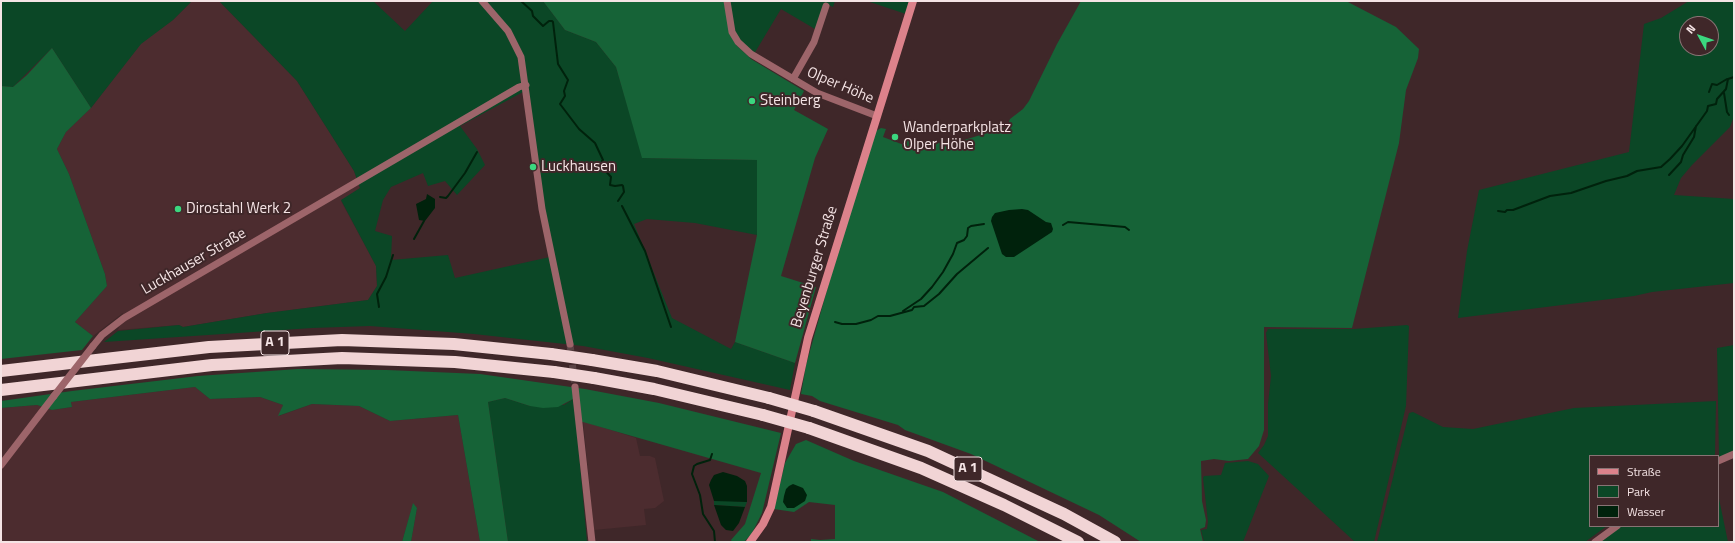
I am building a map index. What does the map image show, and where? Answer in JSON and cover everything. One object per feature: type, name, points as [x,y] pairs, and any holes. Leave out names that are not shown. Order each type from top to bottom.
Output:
[{"type":"highway","name":"A 1","points":[[1,371],[210,347],[335,340],[454,344],[551,354],[592,360],[657,371],[769,398],[814,411],[928,451],[1064,514],[1115,542]]},
{"type":"highway","name":"A 1","points":[[1,390],[212,365],[326,359],[455,362],[554,372],[654,389],[763,415],[809,428],[920,468],[1004,505],[1078,542]]},
{"type":"main road","name":"Beyenburger Straße","points":[[750,542],[763,524],[771,508],[808,338],[914,1]]},
{"type":"street","points":[[482,1],[504,27],[516,45],[521,57],[542,209],[570,344]]},
{"type":"street","name":"Olper Höhe","points":[[727,1],[730,24],[735,37],[751,54],[817,93],[877,116]]},
{"type":"street","name":"Olper Höhe","points":[[792,79],[814,42],[826,6]]},
{"type":"street","name":"Luckhauser Straße","points":[[1,465],[93,346],[110,329],[130,314],[519,87],[526,85]]},
{"type":"street","points":[[575,387],[592,542]]},
{"type":"street","points":[[1719,461],[1734,454]]},
{"type":"street","points":[[1595,542],[1616,527]]},
{"type":"shaded area","name":"Dirostahl Werk 2","points":[[192,1],[219,1],[297,81],[354,171],[360,188],[341,201],[376,266],[377,286],[368,300],[267,313],[183,327],[179,325],[118,330],[123,313],[93,336],[75,322],[107,286],[105,274],[69,174],[57,149],[66,132],[91,108],[141,43],[173,20]]},
{"type":"shaded area","points":[[195,387],[210,399],[260,397],[283,405],[279,416],[312,404],[359,406],[390,421],[458,415],[480,542],[411,542],[417,508],[413,504],[402,542],[1,542],[1,408],[37,405],[52,410],[72,407],[71,402]]},
{"type":"shaded area","points":[[583,421],[636,438],[640,456],[650,456],[655,458],[664,501],[655,508],[644,509],[646,525],[594,530]]},
{"type":"green space","points":[[1,1],[192,1],[173,20],[141,44],[91,108],[52,48],[13,87],[1,86]]},
{"type":"green space","points":[[219,1],[373,1],[405,31],[433,1],[543,1],[565,30],[596,42],[616,67],[643,158],[757,160],[757,235],[695,223],[647,219],[634,224],[672,318],[731,349],[735,342],[795,363],[790,390],[648,358],[583,346],[474,334],[370,326],[312,328],[104,342],[118,331],[179,325],[183,327],[267,313],[368,300],[377,286],[376,266],[341,200],[360,188],[354,171],[297,81]],"holes":[[[523,92],[550,257],[455,278],[448,255],[391,260],[392,236],[375,231],[383,200],[391,187],[423,173],[428,186],[445,181],[457,195],[485,165],[477,149],[460,126]]]},
{"type":"green space","points":[[543,1],[724,1],[730,34],[736,45],[751,59],[804,91],[794,110],[828,129],[815,158],[781,276],[816,287],[795,363],[735,342],[757,235],[757,160],[642,158],[616,67],[596,42],[565,30]]},
{"type":"green space","points":[[724,1],[835,1],[833,7],[827,4],[815,29],[781,9],[751,59],[736,45],[730,34]]},
{"type":"green space","points":[[867,1],[910,1],[906,14]]},
{"type":"green space","points":[[1081,1],[1346,1],[1396,27],[1419,49],[1418,58],[1406,90],[1399,143],[1352,328],[1264,327],[1264,430],[1259,446],[1248,459],[1229,461],[1214,459],[1201,461],[1202,501],[1206,520],[1205,527],[1200,529],[1203,542],[1141,542],[1099,515],[971,454],[905,430],[898,425],[820,401],[812,396],[801,394],[806,365],[834,265],[876,131],[881,128],[886,129],[883,137],[904,145],[907,138],[936,143],[964,140],[1007,127],[1010,119],[1023,109],[1029,101],[1057,44]]},
{"type":"green space","points":[[1689,1],[1734,1],[1734,116],[1730,127],[1681,178],[1674,195],[1734,199],[1734,283],[1652,292],[1634,296],[1458,318],[1467,251],[1479,190],[1629,152],[1644,24],[1661,18]]},
{"type":"green space","points":[[52,48],[91,108],[66,132],[57,149],[69,174],[105,274],[107,286],[75,322],[93,336],[82,350],[1,359],[1,86],[13,87],[27,75]]},
{"type":"green space","points":[[1409,326],[1406,406],[1374,542],[1355,542],[1258,453],[1268,436],[1268,404],[1271,376],[1266,333],[1268,329],[1354,329]]},
{"type":"green space","points":[[1734,345],[1734,452],[1719,457],[1719,455],[1717,348]]},
{"type":"green space","points":[[298,369],[387,370],[480,374],[585,389],[659,403],[781,433],[762,513],[752,533],[744,542],[732,542],[731,540],[745,524],[761,473],[576,420],[573,399],[558,407],[543,408],[530,406],[505,398],[488,402],[508,542],[480,542],[458,415],[390,421],[359,406],[312,404],[278,416],[283,405],[260,397],[210,399],[195,387],[71,402],[72,407],[52,410],[37,405],[1,408],[1,401],[72,391],[198,376]]},
{"type":"green space","points":[[505,398],[530,406],[564,405],[573,399],[587,542],[508,542],[488,402]]},
{"type":"green space","points":[[1716,401],[1715,454],[1589,455],[1589,527],[1606,527],[1585,542],[1377,542],[1409,413],[1413,412],[1443,427],[1473,429],[1574,408]]},
{"type":"green space","points":[[806,440],[854,461],[943,492],[1040,542],[811,542],[811,539],[835,539],[835,505],[809,502],[794,512],[774,509],[785,463],[796,444]]},
{"type":"green space","points":[[1248,461],[1258,464],[1269,476],[1243,542],[1204,542],[1201,530],[1207,529],[1208,522],[1204,476],[1221,475],[1225,463]]},
{"type":"green space","points":[[1719,499],[1728,542],[1598,542],[1619,527],[1719,527]]},
{"type":"green space","points":[[714,501],[747,502],[745,507],[714,505]]},
{"type":"green space","points":[[413,503],[417,508],[411,542],[402,542]]},
{"type":"water","points":[[427,194],[435,199],[435,208],[425,221],[419,220],[416,204],[426,199]]},
{"type":"water","points":[[1022,209],[1028,210],[1046,222],[1051,223],[1053,229],[1052,232],[1014,257],[1006,257],[1002,254],[991,221],[992,217],[995,213]]},
{"type":"water","points":[[723,472],[737,476],[745,481],[747,486],[747,502],[714,501],[709,485],[714,475]]},
{"type":"water","points":[[793,484],[803,488],[807,495],[805,501],[794,508],[787,508],[783,502],[784,496],[786,489]]},
{"type":"water","points":[[714,505],[745,507],[739,523],[733,531],[726,530],[721,525]]},
{"type":"waterway","points":[[521,1],[532,11],[533,16],[543,26],[549,21],[553,22],[558,64],[568,80],[564,91],[565,96],[560,104],[579,129],[595,143],[603,160],[602,167],[611,177],[610,185],[623,186],[624,192],[618,201]]},
{"type":"waterway","points":[[1498,211],[1505,212],[1507,210],[1513,210],[1550,196],[1571,193],[1606,181],[1627,176],[1637,171],[1661,167],[1682,146],[1707,111],[1708,106],[1716,104],[1717,99],[1726,89],[1728,79],[1734,77]]},
{"type":"waterway","points":[[1709,92],[1712,84],[1717,85],[1727,79]]},
{"type":"waterway","points":[[1724,93],[1727,112],[1729,115]]},
{"type":"waterway","points":[[1669,175],[1681,162],[1683,155],[1694,137],[1696,126]]},
{"type":"waterway","points":[[440,197],[446,198],[448,196],[465,173],[477,152]]},
{"type":"waterway","points":[[622,206],[645,251],[671,327]]},
{"type":"waterway","points":[[414,239],[424,221]]},
{"type":"waterway","points":[[1063,225],[1068,222],[1125,227],[1129,230]]},
{"type":"waterway","points":[[903,311],[921,299],[932,287],[943,272],[957,243],[964,240],[967,236],[968,228],[971,226],[984,224]]},
{"type":"waterway","points":[[835,322],[842,324],[856,324],[871,320],[878,316],[890,316],[912,310],[914,307],[924,306],[939,294],[957,274],[988,248]]},
{"type":"waterway","points":[[379,307],[377,294],[386,277],[393,255]]},
{"type":"waterway","points":[[712,454],[710,460],[694,466],[692,474],[700,495],[703,514],[714,531],[715,542]]},
{"type":"tunnel","points":[[570,344],[575,387]]},
{"type":"place","name":"Steinberg","points":[[752,101]]},
{"type":"place","name":"Wanderparkplatz Olper Höhe","points":[[895,137]]},
{"type":"place","name":"Luckhausen","points":[[533,167]]},
{"type":"place","name":"Dirostahl Werk 2","points":[[178,209]]}]
